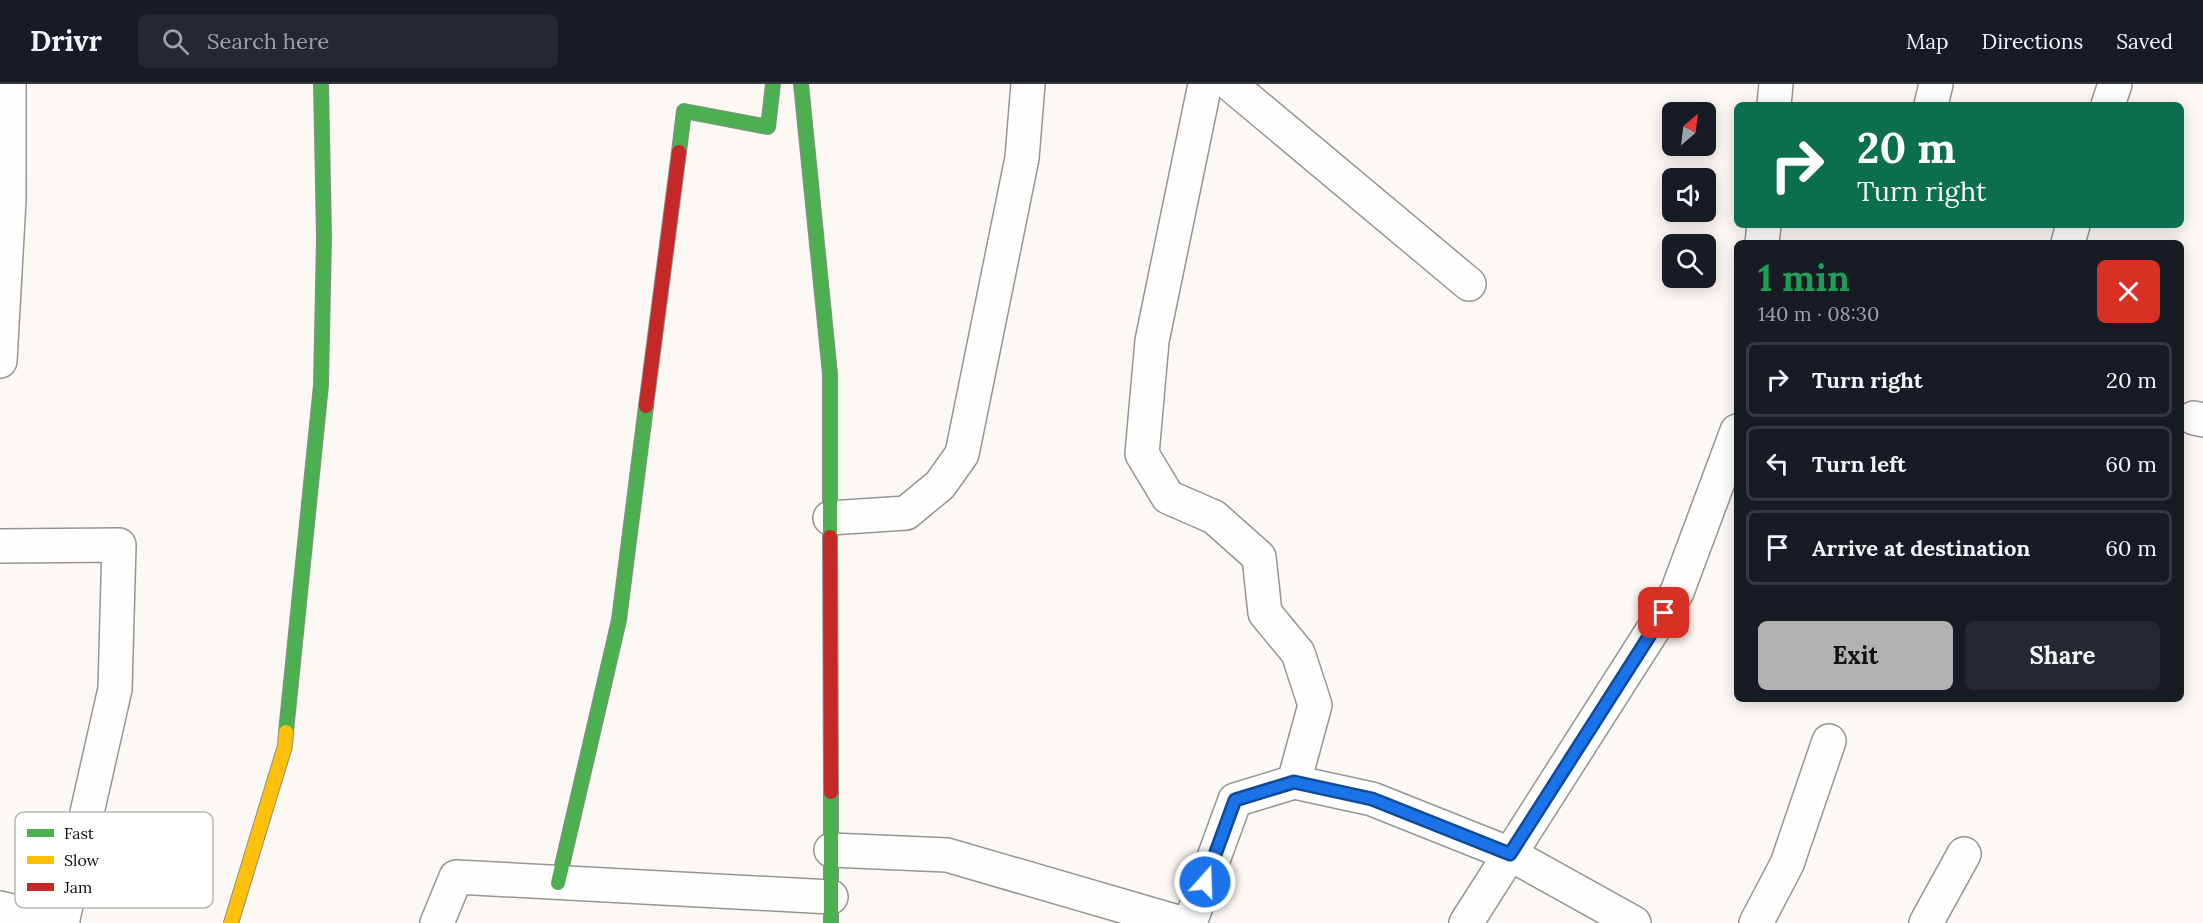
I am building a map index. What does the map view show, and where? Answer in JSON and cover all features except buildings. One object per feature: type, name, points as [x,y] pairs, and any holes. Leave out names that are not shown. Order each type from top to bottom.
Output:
[{"type":"street","points":[[0,361],[9,84]]},
{"type":"street","points":[[231,923],[285,746],[321,385],[324,237],[321,84]]},
{"type":"street","points":[[558,883],[619,620],[684,111],[768,127],[773,84]]},
{"type":"street","points":[[437,923],[456,877],[558,883],[831,910],[830,374],[801,84]]},
{"type":"street","points":[[830,519],[906,513],[940,485],[962,454],[1022,158],[1028,84]]},
{"type":"street","points":[[1204,84],[1152,341],[1142,454],[1168,497],[1214,517],[1259,557],[1265,613],[1298,653],[1315,705],[1294,782]]},
{"type":"street","points":[[1230,84],[1469,284]]},
{"type":"street","points":[[1774,102],[1776,84]]},
{"type":"street","points":[[1932,102],[1936,84]]},
{"type":"street","points":[[2109,102],[2115,84]]},
{"type":"street","points":[[1466,923],[1677,592],[1734,447]]},
{"type":"street","points":[[0,546],[119,546],[115,689],[87,812]]},
{"type":"street","points":[[1756,923],[1787,864],[1829,741]]},
{"type":"street","points":[[1190,923],[1235,800],[1294,782],[1372,799],[1510,854],[1634,923]]},
{"type":"street","points":[[831,850],[947,855],[1181,923]]},
{"type":"street","points":[[1926,923],[1964,854]]},
{"type":"street","points":[[0,908],[62,923],[65,908]]},
{"type":"traffic: fast","points":[[286,732],[321,385],[324,237],[321,84]]},
{"type":"traffic: fast","points":[[679,152],[684,111],[768,127],[773,84]]},
{"type":"traffic: fast","points":[[801,84],[830,374],[830,537]]},
{"type":"traffic: fast","points":[[558,883],[619,620],[646,406]]},
{"type":"traffic: fast","points":[[831,792],[831,923]]},
{"type":"traffic: slow","points":[[231,923],[285,746],[286,732]]},
{"type":"traffic: jam","points":[[646,406],[679,152]]},
{"type":"traffic: jam","points":[[830,537],[831,792]]},
{"type":"route","points":[[1205,882],[1235,800],[1294,782],[1372,799],[1510,854],[1664,613]]}]
